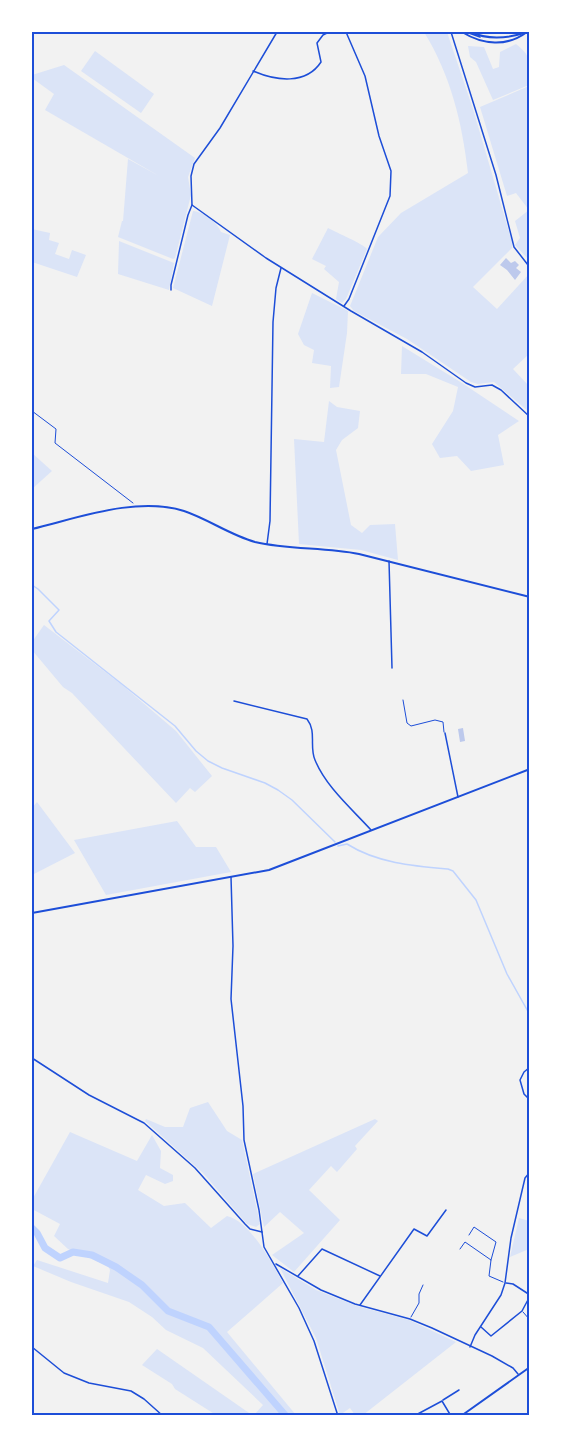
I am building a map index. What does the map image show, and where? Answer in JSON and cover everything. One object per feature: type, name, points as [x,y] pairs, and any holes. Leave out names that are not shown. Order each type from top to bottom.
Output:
[{"type":"main road","points":[[466,32],[475,39],[494,42],[514,40],[527,32]]},
{"type":"main road","points":[[466,32],[481,37],[508,38],[527,32]]},
{"type":"main road","points":[[32,530],[136,506],[159,506],[185,512],[249,540],[267,544],[337,550],[530,597]]},
{"type":"main road","points":[[32,913],[269,870],[530,769]]},
{"type":"main road","points":[[460,1416],[530,1367]]},
{"type":"street","points":[[171,290],[192,205],[192,169],[220,128],[277,32]]},
{"type":"street","points":[[254,71],[295,80],[306,76],[321,62],[317,43],[329,32]]},
{"type":"street","points":[[344,306],[350,298],[390,196],[391,171],[379,136],[365,76],[346,32]]},
{"type":"street","points":[[451,32],[496,175],[514,247],[528,266]]},
{"type":"street","points":[[192,205],[239,240],[422,352],[466,383],[475,387],[492,385],[501,390],[530,417]]},
{"type":"street","points":[[267,544],[270,521],[273,322],[276,288],[281,267]]},
{"type":"street","points":[[389,561],[392,668]]},
{"type":"street","points":[[234,701],[307,719],[313,730],[313,758],[320,771],[372,831]]},
{"type":"street","points":[[445,734],[458,797]]},
{"type":"street","points":[[231,876],[233,946],[231,999],[243,1099],[244,1140],[265,1249],[314,1341],[338,1416]]},
{"type":"street","points":[[32,1058],[89,1095],[144,1123],[195,1168],[245,1224],[262,1232]]},
{"type":"street","points":[[530,1067],[520,1080],[524,1094],[530,1100]]},
{"type":"street","points":[[470,1347],[500,1300],[525,1178],[530,1172]]},
{"type":"street","points":[[359,1305],[414,1229],[427,1236],[446,1210]]},
{"type":"street","points":[[297,1277],[322,1249],[380,1276]]},
{"type":"street","points":[[275,1264],[321,1290],[359,1305],[410,1319],[511,1367],[518,1375]]},
{"type":"street","points":[[481,1327],[491,1336],[522,1311],[530,1295],[513,1284],[505,1283]]},
{"type":"street","points":[[32,1347],[64,1373],[89,1383],[131,1391],[163,1416]]},
{"type":"street","points":[[414,1416],[459,1390]]},
{"type":"street","points":[[442,1401],[451,1416]]},
{"type":"lane","points":[[403,700],[407,723],[411,726],[435,720],[443,722],[445,734]]},
{"type":"lane","points":[[469,1235],[474,1227],[496,1242],[489,1276],[505,1283]]},
{"type":"lane","points":[[460,1249],[465,1242],[491,1260]]},
{"type":"lane","points":[[410,1319],[419,1303],[419,1294],[423,1285]]},
{"type":"lane","points":[[522,1311],[530,1320]]},
{"type":"path","points":[[32,411],[56,429],[55,442],[136,506]]},
{"type":"shaded area","points":[[424,32],[447,32],[473,109],[512,242],[512,248],[473,287],[497,309],[529,274],[529,354],[513,369],[529,386],[529,412],[494,382],[478,384],[471,382],[407,339],[354,311],[350,306],[378,237],[401,213],[468,173],[454,100],[441,65]]},
{"type":"shaded area","points":[[516,44],[528,57],[529,85],[493,100],[476,62],[470,57],[468,46],[484,47],[493,69],[499,67],[500,52]]},
{"type":"shaded area","points":[[95,51],[154,94],[141,113],[81,71]]},
{"type":"shaded area","points":[[64,65],[195,158],[188,177],[191,195],[175,258],[118,237],[123,221],[128,159],[159,176],[45,110],[54,94],[32,78],[32,75]]},
{"type":"shaded area","points":[[529,86],[529,210],[516,193],[507,196],[480,107]]},
{"type":"shaded area","points":[[529,210],[529,260],[515,245],[520,238],[515,221]]},
{"type":"shaded area","points":[[193,211],[206,215],[221,232],[230,235],[212,306],[173,288]]},
{"type":"shaded area","points":[[328,228],[367,249],[346,299],[342,303],[336,299],[339,282],[324,269],[326,266],[312,259]]},
{"type":"shaded area","points":[[32,229],[50,233],[49,240],[59,243],[55,254],[69,259],[72,250],[86,255],[77,277],[32,262]]},
{"type":"shaded area","points":[[119,241],[174,263],[169,290],[118,274]]},
{"type":"shaded area","points":[[312,293],[348,311],[339,387],[330,388],[331,366],[312,363],[314,350],[304,345],[298,334]]},
{"type":"shaded area","points":[[402,346],[519,421],[498,435],[504,465],[471,471],[457,456],[440,458],[432,444],[453,411],[458,387],[426,374],[401,374]]},
{"type":"shaded area","points":[[329,401],[337,407],[360,411],[358,428],[342,440],[336,450],[351,525],[362,533],[370,525],[395,524],[398,560],[361,550],[299,544],[294,439],[324,442]]},
{"type":"shaded area","points":[[32,453],[52,471],[32,489]]},
{"type":"shaded area","points":[[44,625],[122,685],[176,731],[212,776],[195,792],[190,788],[176,803],[72,693],[63,687],[32,650],[32,642]]},
{"type":"shaded area","points":[[37,802],[75,853],[32,875],[32,808]]},
{"type":"shaded area","points":[[177,821],[196,847],[216,847],[231,872],[106,895],[74,840]]},
{"type":"shaded area","points":[[208,1102],[227,1131],[242,1140],[260,1224],[256,1227],[247,1224],[203,1173],[145,1121],[146,1119],[165,1127],[183,1127],[190,1108]]},
{"type":"shaded area","points":[[375,1119],[378,1121],[355,1146],[357,1149],[337,1172],[331,1166],[309,1190],[340,1220],[294,1272],[272,1255],[304,1233],[280,1212],[264,1227],[253,1174]]},
{"type":"shaded area","points":[[70,1132],[137,1161],[152,1135],[161,1151],[160,1168],[173,1175],[173,1181],[165,1184],[146,1175],[138,1190],[164,1206],[185,1203],[211,1228],[227,1216],[236,1219],[252,1234],[267,1254],[283,1283],[227,1332],[296,1415],[254,1415],[263,1405],[203,1348],[166,1330],[152,1317],[129,1302],[33,1266],[37,1260],[108,1283],[110,1270],[108,1266],[68,1249],[54,1236],[60,1224],[32,1209],[32,1200]]},
{"type":"shaded area","points":[[519,1218],[529,1221],[529,1249],[510,1257]]},
{"type":"shaded area","points":[[280,1268],[316,1290],[357,1306],[409,1320],[456,1342],[363,1415],[355,1415],[350,1408],[340,1415],[316,1338]]},
{"type":"shaded area","points":[[157,1349],[252,1415],[216,1415],[175,1389],[172,1384],[142,1365]]},
{"type":"building","points":[[506,258],[511,263],[515,261],[519,265],[516,268],[521,272],[515,280],[500,265]]},
{"type":"building","points":[[463,728],[465,741],[460,742],[458,729]]},
{"type":"waterway","points":[[32,585],[59,610],[49,621],[56,632],[175,726],[196,751],[208,761],[222,768],[278,790],[292,800],[335,842]]},
{"type":"waterway","points":[[338,846],[347,844],[371,856],[453,871],[476,900],[507,974],[530,1015]]},
{"type":"waterway","points":[[32,1228],[45,1248],[60,1258],[73,1252],[92,1255],[116,1267],[142,1285],[168,1311],[209,1327],[286,1416]]}]
